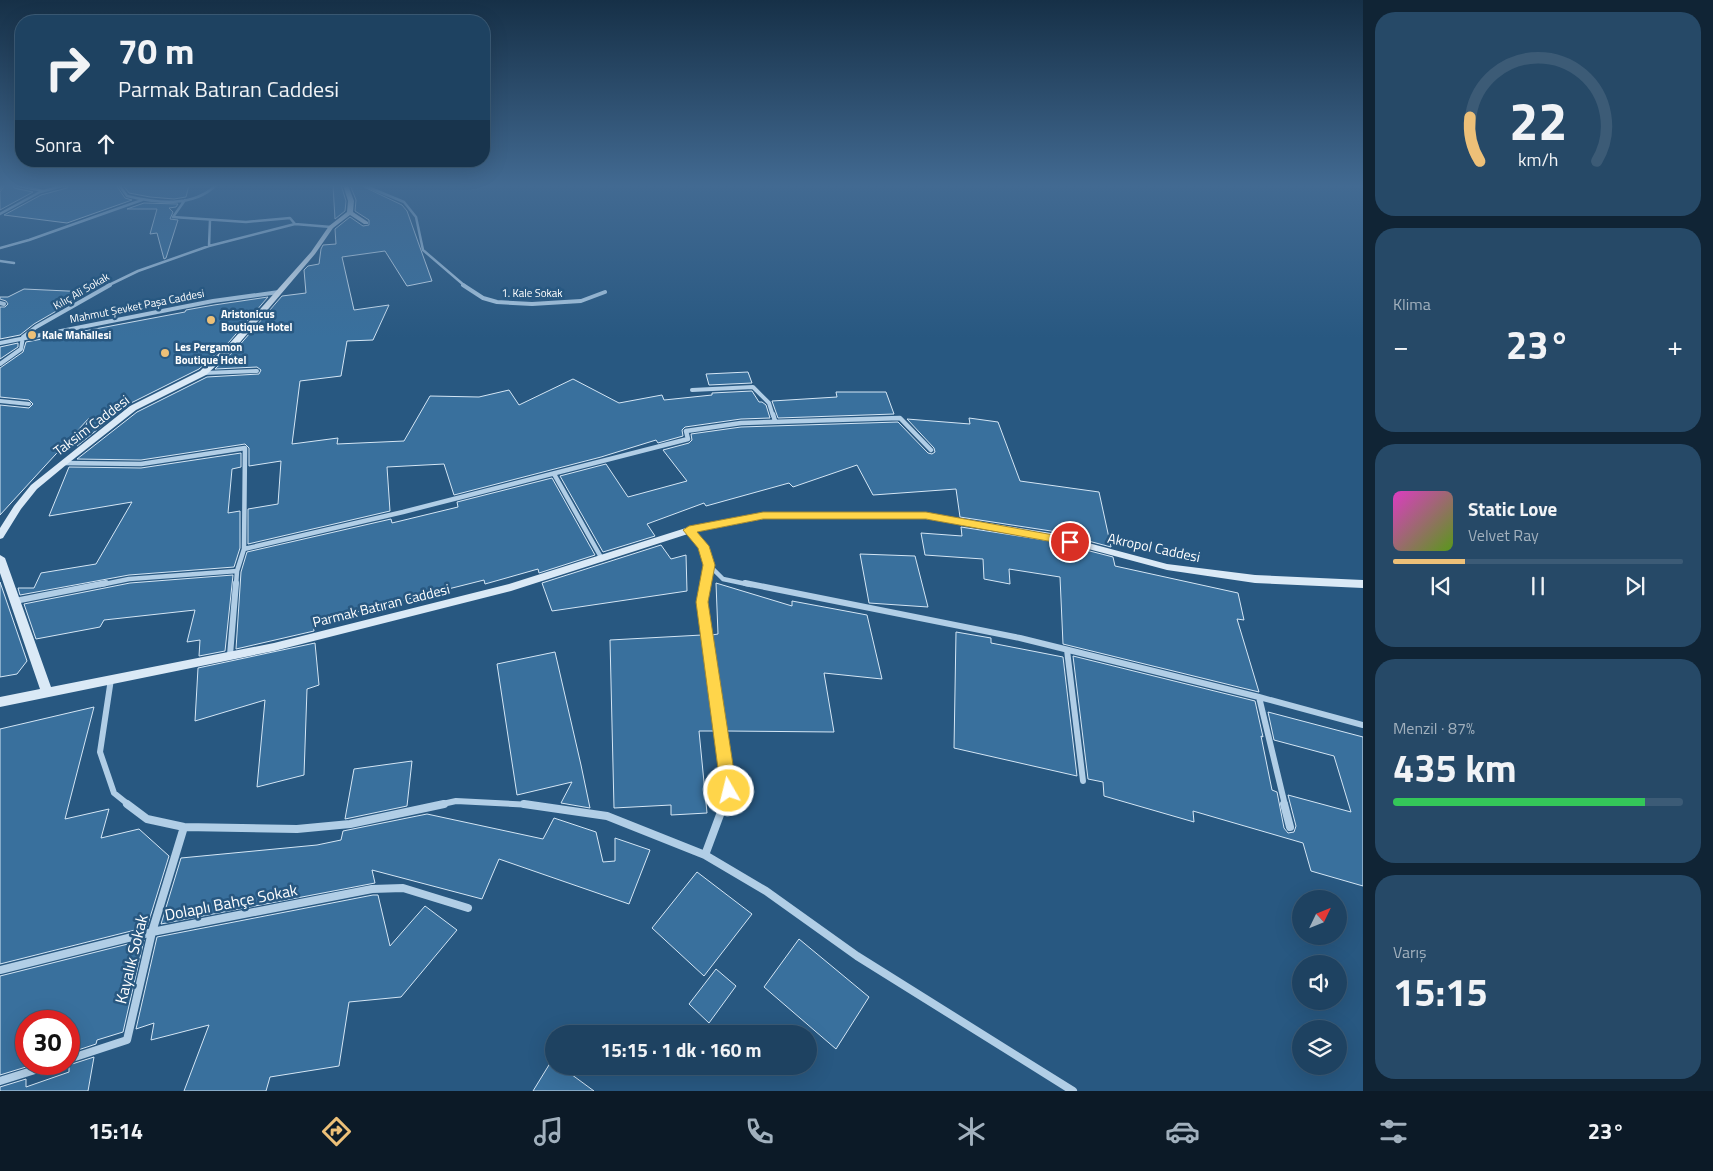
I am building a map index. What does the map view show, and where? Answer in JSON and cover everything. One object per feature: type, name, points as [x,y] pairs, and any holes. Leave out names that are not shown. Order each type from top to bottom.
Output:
[{"type":"main road","name":"Taksim Caddesi","points":[[0,536],[17,508],[34,487],[133,408],[203,373],[233,345],[313,253],[325,236]]},
{"type":"main road","name":"Parmak Batıran Caddesi","points":[[0,702],[274,647],[511,587],[689,530],[763,516]]},
{"type":"main road","name":"Akropol Caddesi","points":[[763,516],[926,516],[1051,536],[1166,567],[1255,578],[1363,584]]},
{"type":"main road","points":[[0,558],[47,693]]},
{"type":"street","points":[[0,248],[41,236]]},
{"type":"street","points":[[209,236],[209,246]]},
{"type":"street","name":"Kılıç Ali Sokak","points":[[23,337],[36,327],[98,290],[138,271],[209,246],[248,236]]},
{"type":"street","name":"1. Kale Sokak","points":[[419,236],[423,250],[454,278],[483,298],[497,302],[532,304],[581,301],[605,292]]},
{"type":"street","points":[[0,261],[14,263]]},
{"type":"street","name":"Mahmut Şevket Paşa Caddesi","points":[[0,343],[205,302],[278,292]]},
{"type":"street","points":[[0,364],[21,349],[23,337]]},
{"type":"street","points":[[203,373],[257,371]]},
{"type":"street","points":[[692,390],[753,387],[769,403],[775,421]]},
{"type":"street","points":[[0,401],[29,404]]},
{"type":"street","points":[[244,549],[554,474],[688,439],[686,431],[740,423],[900,418],[931,450]]},
{"type":"street","points":[[63,464],[141,464],[245,448],[244,549],[237,571],[230,655]]},
{"type":"street","points":[[554,474],[602,559]]},
{"type":"street","points":[[689,530],[704,546],[709,565],[702,602],[729,791],[705,856]]},
{"type":"street","points":[[709,565],[723,579],[1010,636],[1363,724]]},
{"type":"street","points":[[15,600],[129,579],[237,571]]},
{"type":"street","points":[[1067,650],[1083,781]]},
{"type":"street","points":[[111,679],[100,752],[114,793],[147,819],[184,827],[297,829],[350,824],[456,801],[520,803],[607,816],[705,856],[766,891],[857,956],[1073,1091]]},
{"type":"street","points":[[1259,697],[1290,827]]},
{"type":"street","name":"Kayalık Sokak","points":[[80,1055],[128,1040],[152,932],[184,827]]},
{"type":"street","name":"Dolaplı Bahçe Sokak","points":[[0,970],[152,932],[372,889],[403,888],[468,908]]},
{"type":"street","points":[[0,1081],[19,1075]]},
{"type":"building","points":[[158,236],[173,236],[166,258],[164,259]]},
{"type":"building","points":[[335,236],[416,236],[432,281],[407,286],[385,251],[342,257],[354,310],[389,305],[373,340],[347,341],[341,376],[300,381],[292,444],[338,438],[337,444],[404,441],[430,396],[479,397],[509,390],[519,405],[573,379],[619,403],[662,395],[664,400],[712,395],[712,393],[752,391],[759,402],[766,405],[770,418],[741,419],[685,427],[682,430],[683,436],[658,443],[656,440],[601,457],[454,495],[444,464],[387,467],[390,511],[248,544],[248,509],[278,504],[281,461],[249,466],[249,448],[245,444],[141,460],[77,459],[137,412],[207,377],[259,374],[261,370],[257,367],[215,369],[237,348],[282,296],[306,293],[304,270],[308,266],[319,264],[323,245],[336,244]]},
{"type":"building","points":[[24,289],[89,292],[34,324],[20,335],[0,339],[0,307],[5,307],[8,304],[0,299],[0,297],[8,297]]},
{"type":"building","points":[[268,297],[229,342],[199,369],[129,404],[77,446],[89,418],[0,515],[0,405],[29,408],[33,404],[29,400],[0,397],[0,368],[23,352],[26,342],[185,312],[186,310]]},
{"type":"building","points":[[18,343],[18,347],[0,359],[0,347]]},
{"type":"building","points":[[748,372],[752,383],[709,385],[706,374]]},
{"type":"building","points":[[836,392],[886,392],[894,414],[778,418],[772,401],[837,397]]},
{"type":"building","points":[[969,418],[998,422],[1020,481],[1099,492],[1111,547],[1051,531],[960,517],[956,489],[873,495],[857,465],[793,487],[789,483],[706,506],[704,503],[647,524],[655,536],[603,552],[560,476],[606,464],[628,497],[687,481],[663,450],[689,443],[692,440],[691,434],[741,427],[898,422],[928,453],[932,454],[935,452],[934,448],[907,419],[970,424]]},
{"type":"building","points":[[241,453],[241,467],[232,469],[228,513],[240,511],[240,548],[234,567],[129,575],[20,595],[18,588],[34,588],[41,573],[96,564],[132,502],[49,516],[69,467],[141,468]]},
{"type":"building","points":[[552,478],[595,555],[539,573],[538,569],[485,584],[484,580],[313,623],[314,631],[236,649],[241,572],[247,552],[391,519],[392,523],[458,507],[457,502]]},
{"type":"building","points":[[961,527],[1051,541],[1113,557],[1115,566],[1238,593],[1244,620],[1237,619],[1259,692],[1063,644],[1060,577],[1009,569],[1010,584],[984,579],[983,559],[925,555],[921,533],[962,536]]},
{"type":"building","points":[[661,545],[671,559],[686,555],[687,591],[552,611],[542,583]]},
{"type":"building","points":[[860,554],[915,556],[928,607],[869,603]]},
{"type":"building","points":[[233,575],[225,651],[199,656],[200,640],[187,642],[195,610],[104,620],[100,627],[36,639],[24,604],[130,583]]},
{"type":"building","points":[[0,582],[27,661],[17,674],[0,677]]},
{"type":"building","points":[[716,583],[792,606],[792,601],[867,615],[882,679],[824,673],[834,732],[726,731],[712,635],[718,634]]},
{"type":"building","points":[[956,632],[991,638],[991,643],[1063,657],[1077,776],[954,748]]},
{"type":"building","points":[[702,635],[715,731],[699,731],[707,813],[671,815],[671,805],[614,808],[610,640]]},
{"type":"building","points":[[315,643],[319,685],[307,689],[304,775],[257,787],[265,700],[195,721],[198,668]]},
{"type":"building","points":[[555,652],[590,808],[561,803],[572,782],[517,795],[497,664]]},
{"type":"building","points":[[1073,656],[1255,701],[1272,790],[1277,792],[1284,828],[1288,833],[1294,832],[1296,826],[1288,795],[1351,812],[1334,756],[1274,740],[1268,712],[1363,737],[1363,886],[1311,871],[1303,843],[1193,811],[1194,822],[1104,796],[1103,782],[1088,779]]},
{"type":"building","points":[[94,707],[65,819],[109,809],[101,838],[139,829],[169,856],[147,927],[0,964],[0,729]]},
{"type":"building","points":[[412,761],[407,806],[345,819],[354,769]]},
{"type":"building","points":[[427,814],[543,839],[554,818],[596,832],[603,862],[615,861],[615,838],[650,850],[629,904],[499,859],[482,899],[372,870],[375,883],[161,924],[181,858],[317,845],[341,840],[343,831]]},
{"type":"building","points":[[697,872],[752,914],[704,976],[652,928]]},
{"type":"building","points":[[378,895],[390,946],[425,906],[457,930],[401,997],[349,1002],[339,1066],[270,1077],[266,1091],[184,1091],[209,1025],[151,1040],[154,1023],[136,1029],[157,937]]},
{"type":"building","points":[[799,939],[869,997],[836,1049],[817,1033],[817,1025],[808,1025],[764,987]]},
{"type":"building","points":[[144,940],[123,1032],[97,1040],[96,1044],[80,1049],[80,1010],[15,1010],[15,1070],[0,1075],[0,976]]},
{"type":"building","points":[[716,969],[736,986],[709,1023],[689,1004]]},
{"type":"building","points":[[94,1057],[88,1091],[0,1091],[0,1087],[26,1079],[26,1087],[60,1075],[80,1075],[80,1061]]},
{"type":"building","points":[[545,1071],[545,1075],[572,1075],[594,1091],[533,1091]]},
{"type":"place","name":"Aristonicus Boutique Hotel","points":[[211,320]]},
{"type":"place","name":"Kale Mahallesi","points":[[32,335]]},
{"type":"place","name":"Les Pergamon Boutique Hotel","points":[[165,353]]},
{"type":"route","points":[[729,791],[702,602],[709,565],[704,546],[689,530],[763,516],[926,516],[1051,536],[1070,542]]}]
